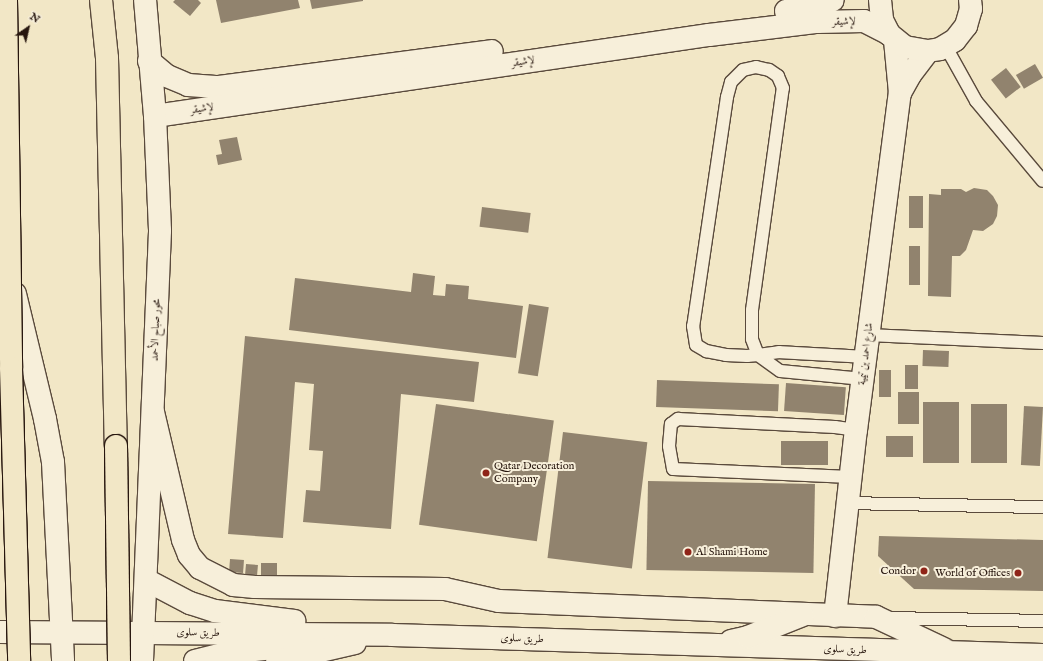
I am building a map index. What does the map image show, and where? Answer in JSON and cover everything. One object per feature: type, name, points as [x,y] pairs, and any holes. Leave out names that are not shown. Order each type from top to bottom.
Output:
[{"type":"highway","points":[[6,0],[11,361],[19,661]]},
{"type":"highway","points":[[102,0],[108,58],[115,320],[119,661]]},
{"type":"street","name":"محور صباح الأحمد","points":[[142,661],[160,230],[155,116],[149,61],[145,0]]},
{"type":"street","name":"لإشيقر","points":[[149,61],[167,76],[188,85],[245,85],[816,7],[833,0]]},
{"type":"street","name":"شارع احمد بن تيمية","points":[[835,616],[850,477],[900,93],[892,37],[882,20],[880,0]]},
{"type":"street","name":"شارع احمد بن تيمية","points":[[900,93],[910,75],[937,49],[955,40],[966,26],[971,9],[970,0]]},
{"type":"street","name":"لإشيقر","points":[[155,116],[709,35],[817,22],[864,21],[910,48],[937,49]]},
{"type":"street","points":[[0,226],[45,419],[53,462],[63,661]]},
{"type":"street","points":[[153,412],[182,540],[189,556],[200,568],[233,585],[255,587],[445,589],[499,601],[876,617],[956,654]]},
{"type":"street","points":[[146,580],[190,603],[215,611],[339,624],[392,635]]},
{"type":"street","points":[[714,645],[748,637],[803,615]]},
{"type":"street","name":"طريق سلوى","points":[[0,632],[392,635],[956,654],[1043,655]]},
{"type":"street","points":[[127,661],[143,633]]},
{"type":"street","points":[[195,661],[226,653],[392,635]]},
{"type":"street","points":[[277,661],[392,635]]},
{"type":"lane","points":[[937,49],[976,101],[1043,181]]},
{"type":"lane","points":[[863,379],[780,371],[758,355],[752,339],[752,310],[783,88],[778,76],[769,70],[756,67],[743,70],[731,82],[727,97],[693,326],[696,345],[706,351],[726,355],[758,355],[780,352],[865,358]]},
{"type":"lane","points":[[868,335],[1043,344]]},
{"type":"lane","points":[[850,477],[673,469],[669,446],[671,424],[678,419],[834,427],[856,430]]},
{"type":"lane","points":[[847,503],[1043,507]]},
{"type":"lane","points":[[876,617],[1043,621]]},
{"type":"building","points":[[175,0],[198,0],[201,3],[190,16],[173,2]]},
{"type":"building","points":[[216,0],[298,0],[300,8],[221,23]]},
{"type":"building","points":[[310,0],[363,0],[363,1],[312,9]]},
{"type":"building","points":[[1035,64],[1043,78],[1024,89],[1016,75]]},
{"type":"building","points":[[1006,68],[1021,87],[1006,99],[991,80]]},
{"type":"building","points":[[237,137],[242,160],[218,165],[216,155],[222,154],[219,140]]},
{"type":"building","points":[[974,188],[987,190],[993,196],[998,205],[997,216],[993,224],[983,231],[973,230],[966,250],[960,256],[952,256],[951,297],[928,296],[929,194],[941,195],[941,189],[961,189],[966,192]]},
{"type":"building","points":[[909,196],[923,196],[923,228],[909,228]]},
{"type":"building","points":[[482,207],[531,213],[528,233],[480,227]]},
{"type":"building","points":[[909,246],[920,246],[920,285],[909,285]]},
{"type":"building","points":[[413,273],[435,276],[433,295],[445,296],[446,284],[469,286],[468,299],[523,306],[516,358],[289,330],[295,278],[411,292]]},
{"type":"building","points":[[529,304],[549,307],[538,376],[518,373]]},
{"type":"building","points":[[245,336],[479,362],[474,402],[401,394],[391,529],[303,522],[306,490],[320,491],[323,451],[309,450],[314,384],[295,382],[283,538],[228,534]]},
{"type":"building","points":[[923,350],[949,351],[948,367],[922,366]]},
{"type":"building","points":[[905,365],[918,365],[918,389],[905,389]]},
{"type":"building","points":[[879,370],[891,370],[891,397],[879,397]]},
{"type":"building","points":[[657,380],[779,384],[778,411],[656,407]]},
{"type":"building","points":[[786,383],[846,387],[844,415],[784,411]]},
{"type":"building","points":[[898,392],[919,392],[919,424],[898,424]]},
{"type":"building","points":[[923,402],[959,402],[959,463],[923,463]]},
{"type":"building","name":"Qatar Decoration Company","points":[[436,404],[554,421],[537,541],[419,525]]},
{"type":"building","points":[[971,404],[1007,404],[1007,463],[971,463]]},
{"type":"building","points":[[1024,406],[1043,407],[1040,466],[1021,465]]},
{"type":"building","points":[[563,432],[647,442],[632,568],[548,558]]},
{"type":"building","points":[[886,436],[913,436],[913,457],[886,457]]},
{"type":"building","points":[[781,441],[828,441],[828,465],[781,465]]},
{"type":"building","points":[[648,481],[815,484],[813,573],[646,570]]},
{"type":"building","points":[[879,536],[1043,540],[1043,591],[914,589],[878,556]]},
{"type":"building","points":[[230,559],[244,560],[243,573],[229,572]]},
{"type":"building","points":[[261,563],[277,563],[277,575],[261,575]]},
{"type":"building","points":[[246,564],[258,565],[257,575],[245,574]]},
{"type":"place","name":"Qatar Decoration Company","points":[[486,473]]},
{"type":"place","name":"Al Shami Home","points":[[688,552]]},
{"type":"place","name":"Condor","points":[[924,571]]},
{"type":"place","name":"World of Offices","points":[[1018,573]]}]
